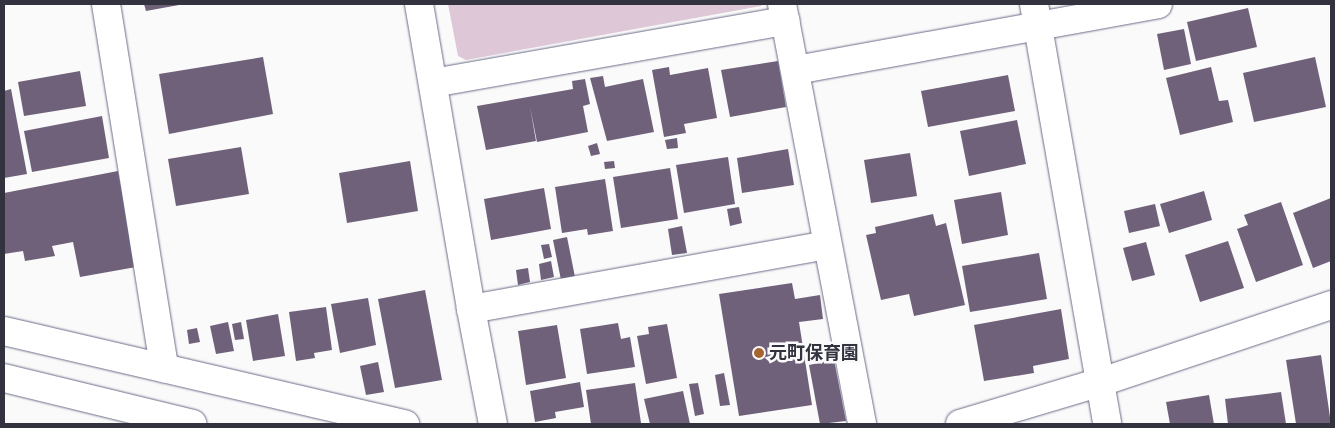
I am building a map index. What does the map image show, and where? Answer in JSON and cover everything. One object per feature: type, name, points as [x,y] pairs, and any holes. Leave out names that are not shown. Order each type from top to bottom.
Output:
[{"type":"street","points":[[106,4],[164,368]]},
{"type":"street","points":[[419,4],[471,309],[493,424]]},
{"type":"street","points":[[796,70],[1036,15],[1158,4]]},
{"type":"street","points":[[433,83],[784,12],[862,424]]},
{"type":"street","points":[[1036,15],[1107,424]]},
{"type":"street","points":[[471,309],[827,245]]},
{"type":"street","points":[[960,424],[1101,382],[1331,305]]},
{"type":"street","points":[[4,331],[405,424]]},
{"type":"street","points":[[4,378],[192,424]]},
{"type":"shaded area","points":[[448,4],[763,4],[761,6],[466,60],[458,56]]},
{"type":"building","points":[[144,4],[179,4],[179,5],[146,11]]},
{"type":"building","points":[[1248,8],[1257,47],[1196,61],[1187,22]]},
{"type":"building","points":[[1184,29],[1191,64],[1164,70],[1157,34]]},
{"type":"building","points":[[263,57],[273,114],[169,134],[159,74]]},
{"type":"building","points":[[1315,57],[1326,107],[1254,122],[1243,73]]},
{"type":"building","points":[[778,61],[786,107],[730,117],[721,70]]},
{"type":"building","points":[[669,67],[670,75],[708,68],[717,118],[684,124],[686,133],[664,137],[652,70]]},
{"type":"building","points":[[1211,67],[1219,101],[1228,100],[1233,122],[1180,135],[1166,78]]},
{"type":"building","points":[[80,71],[86,106],[24,116],[18,82]]},
{"type":"building","points":[[1008,75],[1015,111],[928,127],[921,91]]},
{"type":"building","points":[[603,76],[605,87],[643,79],[654,132],[607,141],[590,78]]},
{"type":"building","points":[[585,79],[590,104],[583,106],[588,132],[537,142],[530,107],[536,141],[486,150],[477,106],[573,89],[572,81]]},
{"type":"building","points":[[11,89],[27,174],[4,178],[4,91]]},
{"type":"building","points":[[102,116],[109,158],[32,172],[24,131]]},
{"type":"building","points":[[1017,120],[1026,164],[969,176],[960,131]]},
{"type":"building","points":[[677,138],[678,148],[667,149],[665,140]]},
{"type":"building","points":[[597,143],[600,154],[591,156],[588,146]]},
{"type":"building","points":[[241,147],[249,194],[176,206],[168,159]]},
{"type":"building","points":[[788,149],[794,185],[742,193],[737,158]]},
{"type":"building","points":[[910,153],[917,196],[871,203],[864,160]]},
{"type":"building","points":[[728,157],[735,204],[684,213],[676,165]]},
{"type":"building","points":[[410,161],[418,211],[347,223],[339,173]]},
{"type":"building","points":[[614,161],[615,168],[605,169],[604,162]]},
{"type":"building","points":[[670,168],[678,219],[621,228],[613,177]]},
{"type":"building","points":[[118,171],[136,267],[80,277],[73,242],[52,246],[55,256],[25,261],[23,251],[4,254],[4,193]]},
{"type":"building","points":[[605,179],[613,231],[588,235],[587,229],[562,233],[555,187]]},
{"type":"building","points":[[544,188],[551,229],[491,240],[484,199]]},
{"type":"building","points":[[1204,191],[1212,220],[1169,233],[1160,204]]},
{"type":"building","points":[[1001,192],[1008,235],[962,244],[954,200]]},
{"type":"building","points":[[1331,198],[1331,261],[1313,268],[1293,213]]},
{"type":"building","points":[[1281,202],[1303,265],[1256,282],[1237,229],[1248,225],[1244,215]]},
{"type":"building","points":[[1155,204],[1160,226],[1129,233],[1124,211]]},
{"type":"building","points":[[739,207],[742,223],[730,226],[727,209]]},
{"type":"building","points":[[933,214],[936,226],[946,223],[965,305],[914,316],[909,294],[881,300],[866,235],[876,233],[875,227]]},
{"type":"building","points":[[682,226],[687,253],[672,255],[668,229]]},
{"type":"building","points":[[567,237],[575,277],[561,280],[553,240]]},
{"type":"building","points":[[1228,241],[1244,288],[1200,302],[1185,255]]},
{"type":"building","points":[[1146,242],[1155,275],[1132,281],[1123,248]]},
{"type":"building","points":[[549,244],[552,257],[544,259],[541,245]]},
{"type":"building","points":[[1039,253],[1047,299],[970,312],[962,266]]},
{"type":"building","points":[[551,261],[554,277],[541,280],[539,264]]},
{"type":"building","points":[[528,268],[530,282],[518,285],[516,270]]},
{"type":"building","points":[[792,283],[795,299],[820,295],[823,319],[799,322],[812,405],[739,416],[719,294]]},
{"type":"building","points":[[425,290],[442,380],[395,388],[378,299]]},
{"type":"building","points":[[368,298],[376,345],[340,353],[331,304]]},
{"type":"building","points":[[326,307],[332,350],[314,353],[315,358],[296,361],[289,312]]},
{"type":"building","points":[[1061,309],[1069,359],[1033,366],[1034,373],[984,381],[974,325]]},
{"type":"building","points":[[278,314],[285,356],[253,361],[246,320]]},
{"type":"building","points":[[228,322],[234,351],[216,354],[210,326]]},
{"type":"building","points":[[241,322],[244,339],[235,340],[232,324]]},
{"type":"building","points":[[618,323],[621,339],[630,337],[635,367],[587,374],[580,329]]},
{"type":"building","points":[[667,324],[677,378],[646,384],[637,336],[649,334],[648,327]]},
{"type":"building","points":[[557,325],[566,378],[526,385],[518,331]]},
{"type":"building","points":[[197,328],[200,342],[189,344],[187,330]]},
{"type":"building","points":[[1321,355],[1331,424],[1296,424],[1286,360]]},
{"type":"building","points":[[834,360],[846,421],[820,424],[809,365]]},
{"type":"building","points":[[378,362],[384,392],[366,395],[360,366]]},
{"type":"building","points":[[724,373],[730,405],[720,406],[715,375]]},
{"type":"building","points":[[580,382],[584,407],[555,412],[556,418],[535,422],[530,391]]},
{"type":"building","points":[[635,383],[641,423],[591,424],[586,390]]},
{"type":"building","points":[[698,383],[704,414],[695,416],[689,384]]},
{"type":"building","points":[[683,391],[690,424],[650,424],[644,399]]},
{"type":"building","points":[[1281,392],[1286,424],[1228,424],[1225,399]]},
{"type":"building","points":[[1209,395],[1214,424],[1170,424],[1166,402]]},
{"type":"place","name":"元町保育園","points":[[759,353]]}]
